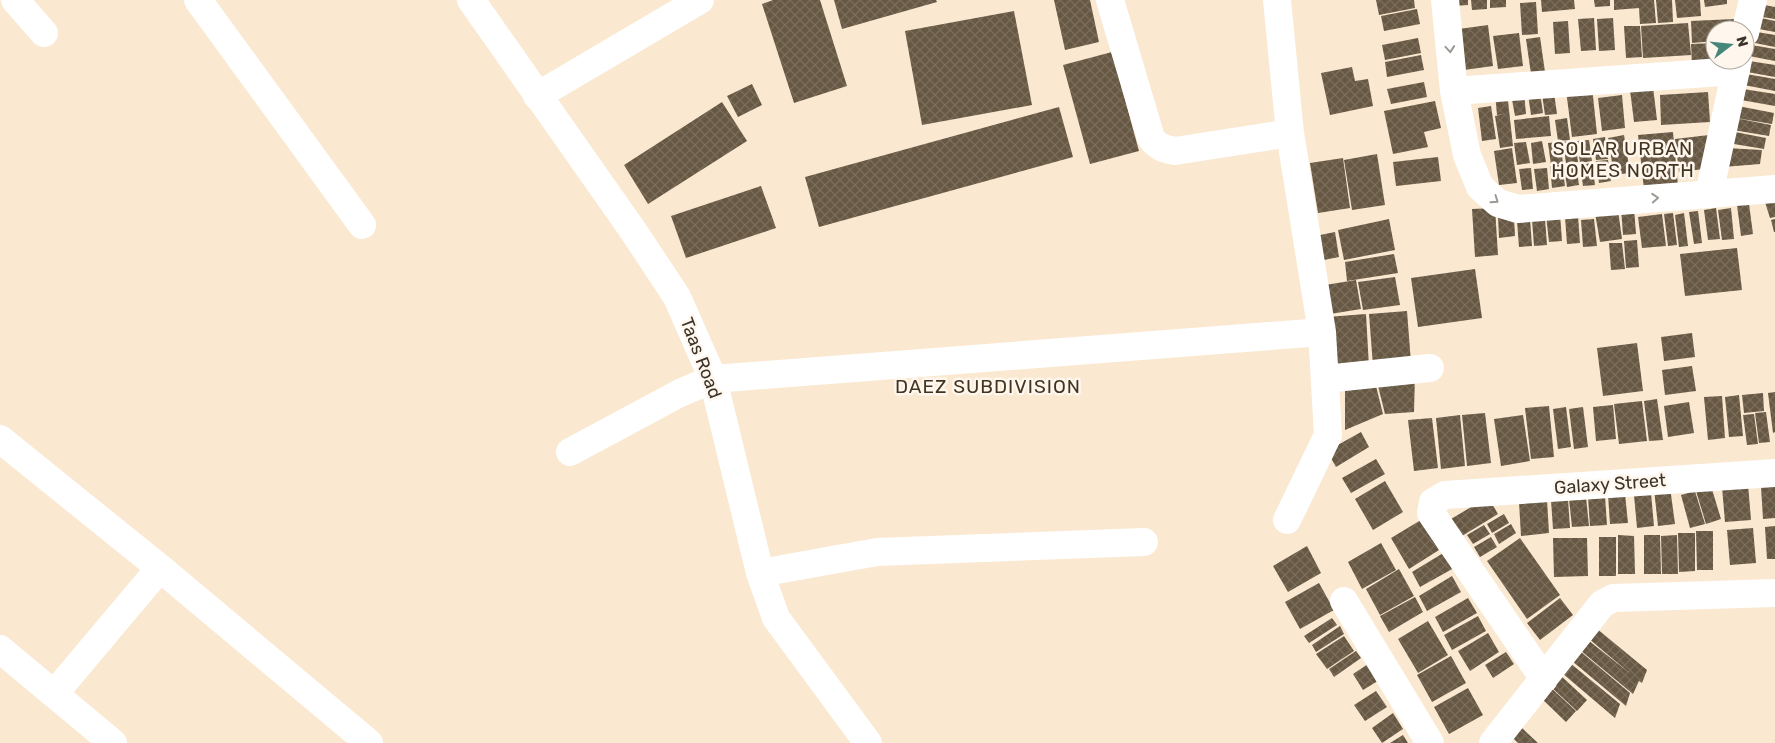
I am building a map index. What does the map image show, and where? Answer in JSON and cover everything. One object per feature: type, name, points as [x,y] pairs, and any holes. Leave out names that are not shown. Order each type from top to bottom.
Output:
[{"type":"street","points":[[15,0],[44,33]]},
{"type":"street","points":[[198,0],[362,225]]},
{"type":"street","name":"Taas Road","points":[[471,0],[632,228],[677,297],[713,379],[760,574],[776,618],[868,743]]},
{"type":"street","points":[[537,96],[700,0]]},
{"type":"street","points":[[1110,0],[1150,138],[1157,145],[1165,150],[1175,151],[1290,133]]},
{"type":"street","points":[[1278,0],[1290,133],[1322,332],[1328,435],[1287,520]]},
{"type":"street","points":[[1445,0],[1454,91],[1466,155],[1480,187],[1498,204],[1518,209],[1775,189]]},
{"type":"street","points":[[1748,20],[1753,0]]},
{"type":"street","points":[[1454,91],[1705,68]]},
{"type":"street","points":[[1709,194],[1736,70]]},
{"type":"street","points":[[570,452],[680,393],[713,379],[1322,332]]},
{"type":"street","points":[[1325,379],[1430,368]]},
{"type":"street","points":[[0,439],[160,568],[369,743]]},
{"type":"street","name":"Galaxy Street","points":[[1544,679],[1431,513],[1433,502],[1445,495],[1775,473]]},
{"type":"street","points":[[760,574],[877,552],[1144,542]]},
{"type":"street","points":[[54,694],[160,568]]},
{"type":"street","points":[[1492,743],[1602,604],[1613,598],[1775,593]]},
{"type":"street","points":[[1344,601],[1430,743]]},
{"type":"street","points":[[0,649],[113,743]]},
{"type":"building","points":[[773,0],[820,0],[847,86],[794,103],[762,4]]},
{"type":"building","points":[[834,0],[936,0],[937,2],[842,29]]},
{"type":"building","points":[[1054,0],[1090,0],[1099,42],[1065,50]]},
{"type":"building","points":[[1376,0],[1414,0],[1415,8],[1379,15]]},
{"type":"building","points":[[1452,0],[1468,0],[1468,5],[1453,6]]},
{"type":"building","points":[[1471,0],[1487,0],[1487,9],[1472,10]]},
{"type":"building","points":[[1490,0],[1506,0],[1506,7],[1490,8]]},
{"type":"building","points":[[1541,0],[1574,0],[1575,9],[1542,12]]},
{"type":"building","points":[[1594,0],[1610,0],[1610,6],[1595,7]]},
{"type":"building","points":[[1614,0],[1654,0],[1656,23],[1640,24],[1639,8],[1614,10]]},
{"type":"building","points":[[1656,0],[1672,0],[1673,22],[1658,23]]},
{"type":"building","points":[[1675,0],[1700,0],[1701,16],[1677,18]]},
{"type":"building","points":[[1704,0],[1727,0],[1727,4],[1705,7]]},
{"type":"building","points":[[1536,2],[1538,34],[1522,35],[1520,3]]},
{"type":"building","points":[[1764,5],[1775,7],[1775,19],[1762,17]]},
{"type":"building","points":[[1417,9],[1420,24],[1384,31],[1381,16]]},
{"type":"building","points":[[1014,11],[1032,105],[922,125],[905,31]]},
{"type":"building","points":[[1594,18],[1596,50],[1581,51],[1578,19]]},
{"type":"building","points":[[1613,18],[1615,50],[1599,51],[1597,19]]},
{"type":"building","points":[[1761,18],[1775,21],[1775,32],[1759,29]]},
{"type":"building","points":[[1705,20],[1705,42],[1692,43],[1691,21]]},
{"type":"building","points":[[1568,21],[1570,53],[1555,54],[1553,22]]},
{"type":"building","points":[[1688,23],[1691,55],[1643,58],[1641,26]]},
{"type":"building","points":[[1488,25],[1493,66],[1464,70],[1459,29]]},
{"type":"building","points":[[1624,26],[1640,26],[1642,57],[1626,58]]},
{"type":"building","points":[[1757,32],[1775,35],[1775,47],[1755,43]]},
{"type":"building","points":[[1519,33],[1523,66],[1498,69],[1493,36]]},
{"type":"building","points":[[1540,37],[1546,79],[1532,81],[1526,39]]},
{"type":"building","points":[[1418,38],[1421,53],[1385,60],[1382,45]]},
{"type":"building","points":[[1705,43],[1705,63],[1692,66],[1691,44]]},
{"type":"building","points":[[1755,46],[1775,49],[1775,61],[1755,57]]},
{"type":"building","points":[[1112,52],[1139,151],[1090,164],[1063,65]]},
{"type":"building","points":[[1421,55],[1424,70],[1387,77],[1385,62]]},
{"type":"building","points":[[1755,62],[1775,65],[1775,77],[1747,72],[1747,70],[1755,70]]},
{"type":"building","points":[[1352,67],[1355,81],[1368,79],[1373,106],[1330,115],[1321,73]]},
{"type":"building","points":[[1746,74],[1775,79],[1775,91],[1744,85]]},
{"type":"building","points":[[1424,82],[1427,97],[1391,104],[1387,89]]},
{"type":"building","points":[[752,84],[762,105],[738,117],[727,96]]},
{"type":"building","points":[[1592,87],[1597,134],[1572,137],[1566,90]]},
{"type":"building","points":[[1653,87],[1657,120],[1634,122],[1630,90]]},
{"type":"building","points":[[1743,89],[1775,94],[1775,106],[1741,100]]},
{"type":"building","points":[[1507,92],[1513,146],[1500,148],[1495,116],[1504,114],[1497,115],[1495,93]]},
{"type":"building","points":[[1540,92],[1543,113],[1531,115],[1528,94]]},
{"type":"building","points":[[1708,92],[1710,122],[1661,125],[1660,95]]},
{"type":"building","points":[[1524,93],[1526,114],[1515,116],[1511,94]]},
{"type":"building","points":[[1554,93],[1557,114],[1545,115],[1542,94]]},
{"type":"building","points":[[1622,95],[1625,128],[1602,131],[1598,98]]},
{"type":"building","points":[[1435,101],[1441,128],[1424,132],[1428,147],[1393,154],[1384,111]]},
{"type":"building","points":[[722,102],[747,141],[648,204],[624,165]]},
{"type":"building","points":[[1491,106],[1496,139],[1482,141],[1478,108]]},
{"type":"building","points":[[1738,106],[1774,113],[1772,124],[1736,118]]},
{"type":"building","points":[[1059,107],[1073,157],[819,227],[805,177]]},
{"type":"building","points":[[1549,116],[1551,136],[1516,139],[1514,120]]},
{"type":"building","points":[[1567,118],[1570,140],[1558,141],[1555,120]]},
{"type":"building","points":[[1735,118],[1771,125],[1769,136],[1733,130]]},
{"type":"building","points":[[1730,131],[1766,138],[1764,149],[1728,143]]},
{"type":"building","points":[[1673,132],[1678,186],[1644,189],[1638,135]]},
{"type":"building","points":[[1624,135],[1630,173],[1614,175],[1608,138]]},
{"type":"building","points":[[1709,135],[1712,168],[1679,172],[1675,139]]},
{"type":"building","points":[[1605,137],[1608,159],[1596,160],[1593,139]]},
{"type":"building","points":[[1575,140],[1578,162],[1566,163],[1563,142]]},
{"type":"building","points":[[1589,140],[1592,161],[1580,163],[1577,141]]},
{"type":"building","points":[[1542,141],[1546,162],[1533,164],[1531,143]]},
{"type":"building","points":[[1526,142],[1530,163],[1517,165],[1514,143]]},
{"type":"building","points":[[1560,142],[1563,163],[1551,165],[1548,143]]},
{"type":"building","points":[[1512,148],[1517,183],[1499,185],[1494,151]]},
{"type":"building","points":[[1726,148],[1762,150],[1760,164],[1723,167]]},
{"type":"building","points":[[1377,154],[1385,205],[1352,210],[1344,160]]},
{"type":"building","points":[[1438,157],[1441,181],[1396,186],[1393,162]]},
{"type":"building","points":[[1343,158],[1350,208],[1318,213],[1310,163]]},
{"type":"building","points":[[1608,160],[1611,181],[1599,183],[1596,161]]},
{"type":"building","points":[[1592,163],[1595,185],[1583,186],[1580,165]]},
{"type":"building","points":[[1562,164],[1565,186],[1552,188],[1550,166]]},
{"type":"building","points":[[1576,164],[1579,185],[1567,187],[1564,166]]},
{"type":"building","points":[[1531,168],[1533,189],[1522,190],[1519,169]]},
{"type":"building","points":[[1547,168],[1549,189],[1537,191],[1534,169]]},
{"type":"building","points":[[761,186],[776,228],[686,258],[671,216]]},
{"type":"building","points":[[1775,195],[1775,217],[1770,218],[1764,199]]},
{"type":"building","points":[[1749,204],[1753,234],[1741,236],[1737,205]]},
{"type":"building","points":[[1495,208],[1498,255],[1475,257],[1472,209]]},
{"type":"building","points":[[1621,208],[1634,208],[1636,234],[1623,235]]},
{"type":"building","points":[[1716,208],[1720,239],[1708,240],[1704,210]]},
{"type":"building","points":[[1731,208],[1734,239],[1722,240],[1718,210]]},
{"type":"building","points":[[1618,210],[1622,239],[1600,242],[1595,213]]},
{"type":"building","points":[[1698,211],[1702,243],[1694,244],[1689,212]]},
{"type":"building","points":[[1673,213],[1677,245],[1668,246],[1664,214]]},
{"type":"building","points":[[1684,213],[1688,246],[1679,247],[1675,215]]},
{"type":"building","points":[[1560,214],[1562,241],[1549,242],[1546,215]]},
{"type":"building","points":[[1662,214],[1666,246],[1642,248],[1638,217]]},
{"type":"building","points":[[1578,216],[1580,243],[1567,244],[1565,217]]},
{"type":"building","points":[[1498,217],[1514,217],[1515,236],[1499,238]]},
{"type":"building","points":[[1389,219],[1395,250],[1344,260],[1338,230]]},
{"type":"building","points":[[1530,219],[1532,246],[1519,247],[1517,221]]},
{"type":"building","points":[[1545,219],[1547,245],[1534,246],[1532,220]]},
{"type":"building","points":[[1594,219],[1597,246],[1583,247],[1581,220]]},
{"type":"building","points":[[1775,219],[1775,232],[1774,232],[1771,220]]},
{"type":"building","points":[[1335,232],[1339,257],[1314,262],[1310,237]]},
{"type":"building","points":[[1637,240],[1639,267],[1626,268],[1624,241]]},
{"type":"building","points":[[1609,243],[1622,243],[1625,269],[1611,270]]},
{"type":"building","points":[[1737,248],[1742,290],[1685,296],[1680,254]]},
{"type":"building","points":[[1394,254],[1398,273],[1347,281],[1345,262]]},
{"type":"building","points":[[1475,269],[1482,318],[1418,327],[1411,278]]},
{"type":"building","points":[[1395,277],[1400,305],[1363,310],[1358,282]]},
{"type":"building","points":[[1356,280],[1361,309],[1324,315],[1319,286]]},
{"type":"building","points":[[1407,311],[1411,363],[1373,366],[1369,314]]},
{"type":"building","points":[[1366,314],[1369,367],[1331,369],[1327,317]]},
{"type":"building","points":[[1692,333],[1695,357],[1664,361],[1661,337]]},
{"type":"building","points":[[1637,343],[1643,391],[1603,396],[1597,348]]},
{"type":"building","points":[[1692,366],[1696,391],[1665,395],[1662,370]]},
{"type":"building","points":[[1415,373],[1414,412],[1385,414],[1376,378]]},
{"type":"building","points":[[1374,378],[1383,414],[1345,430],[1345,384]]},
{"type":"building","points":[[1775,392],[1775,432],[1773,433],[1768,393]]},
{"type":"building","points":[[1763,393],[1764,411],[1744,413],[1742,395]]},
{"type":"building","points":[[1739,395],[1743,436],[1729,437],[1725,397]]},
{"type":"building","points":[[1722,396],[1725,438],[1708,440],[1704,397]]},
{"type":"building","points":[[1657,399],[1663,440],[1649,441],[1644,401]]},
{"type":"building","points":[[1642,401],[1647,441],[1619,444],[1614,404]]},
{"type":"building","points":[[1689,402],[1694,433],[1668,437],[1664,406]]},
{"type":"building","points":[[1613,405],[1616,439],[1596,441],[1593,407]]},
{"type":"building","points":[[1549,406],[1554,457],[1531,459],[1525,408]]},
{"type":"building","points":[[1566,407],[1571,447],[1558,449],[1553,409]]},
{"type":"building","points":[[1583,407],[1588,447],[1574,449],[1569,409]]},
{"type":"building","points":[[1766,412],[1770,442],[1759,443],[1755,413]]},
{"type":"building","points":[[1485,413],[1491,463],[1467,466],[1462,415]]},
{"type":"building","points":[[1754,414],[1758,444],[1747,445],[1743,415]]},
{"type":"building","points":[[1460,415],[1465,466],[1441,469],[1436,418]]},
{"type":"building","points":[[1523,415],[1530,461],[1501,466],[1494,419]]},
{"type":"building","points":[[1432,418],[1438,468],[1414,471],[1408,420]]},
{"type":"building","points":[[1361,432],[1369,447],[1336,467],[1327,451]]},
{"type":"building","points":[[1376,459],[1385,474],[1351,493],[1342,478]]},
{"type":"building","points":[[1385,481],[1403,512],[1373,530],[1355,499]]},
{"type":"building","points":[[1748,484],[1751,520],[1725,522],[1722,487]]},
{"type":"building","points":[[1711,486],[1721,519],[1706,524],[1696,491]]},
{"type":"building","points":[[1775,486],[1775,518],[1763,519],[1761,487]]},
{"type":"building","points":[[1670,487],[1675,524],[1658,526],[1654,489]]},
{"type":"building","points":[[1695,491],[1705,524],[1690,528],[1681,495]]},
{"type":"building","points":[[1651,493],[1654,526],[1637,528],[1634,495]]},
{"type":"building","points":[[1625,494],[1628,523],[1610,524],[1608,495]]},
{"type":"building","points":[[1605,496],[1607,525],[1590,526],[1588,497]]},
{"type":"building","points":[[1488,497],[1498,514],[1462,536],[1451,519]]},
{"type":"building","points":[[1586,497],[1589,526],[1572,527],[1569,499]]},
{"type":"building","points":[[1568,499],[1570,528],[1553,529],[1551,500]]},
{"type":"building","points":[[1547,500],[1549,533],[1521,536],[1519,502]]},
{"type":"building","points":[[1504,514],[1509,523],[1492,533],[1487,524]]},
{"type":"building","points":[[1421,520],[1439,550],[1409,569],[1391,538]]},
{"type":"building","points":[[1511,524],[1516,533],[1499,544],[1494,534]]},
{"type":"building","points":[[1484,525],[1490,534],[1473,544],[1467,535]]},
{"type":"building","points":[[1775,526],[1775,559],[1767,559],[1765,527]]},
{"type":"building","points":[[1753,528],[1756,563],[1730,565],[1727,530]]},
{"type":"building","points":[[1696,531],[1713,531],[1713,570],[1697,570]]},
{"type":"building","points":[[1678,533],[1695,533],[1695,571],[1679,572]]},
{"type":"building","points":[[1618,535],[1634,536],[1635,574],[1618,574]]},
{"type":"building","points":[[1644,535],[1660,535],[1661,574],[1644,574]]},
{"type":"building","points":[[1677,535],[1678,574],[1662,574],[1661,536]]},
{"type":"building","points":[[1491,537],[1497,547],[1480,557],[1474,547]]},
{"type":"building","points":[[1599,537],[1616,537],[1616,576],[1599,576]]},
{"type":"building","points":[[1520,538],[1560,595],[1527,619],[1487,561]]},
{"type":"building","points":[[1553,538],[1587,538],[1588,576],[1554,577]]},
{"type":"building","points":[[1381,543],[1396,570],[1362,589],[1348,562]]},
{"type":"building","points":[[1307,546],[1321,573],[1288,592],[1273,566]]},
{"type":"building","points":[[1445,552],[1454,568],[1420,587],[1412,572]]},
{"type":"building","points":[[1399,569],[1414,596],[1380,615],[1366,589]]},
{"type":"building","points":[[1452,576],[1461,592],[1427,611],[1419,596]]},
{"type":"building","points":[[1319,583],[1334,610],[1300,629],[1285,602]]},
{"type":"building","points":[[1415,597],[1423,612],[1389,632],[1380,616]]},
{"type":"building","points":[[1468,598],[1477,613],[1443,632],[1435,617]]},
{"type":"building","points":[[1560,598],[1573,615],[1540,640],[1527,623]]},
{"type":"building","points":[[1478,616],[1486,631],[1452,650],[1444,635]]},
{"type":"building","points":[[1332,618],[1337,625],[1309,643],[1304,636]]},
{"type":"building","points":[[1428,621],[1448,655],[1418,673],[1398,639]]},
{"type":"building","points":[[1340,626],[1344,634],[1316,652],[1312,645]]},
{"type":"building","points":[[1596,628],[1647,670],[1642,683],[1639,681],[1633,694],[1580,650],[1588,640],[1632,675],[1588,638]]},
{"type":"building","points":[[1488,633],[1499,652],[1470,671],[1458,651]]},
{"type":"building","points":[[1344,636],[1354,651],[1327,669],[1316,654]]},
{"type":"building","points":[[1356,651],[1361,658],[1334,677],[1329,669]]},
{"type":"building","points":[[1580,651],[1630,693],[1626,706],[1572,661]]},
{"type":"building","points":[[1506,652],[1514,664],[1493,678],[1485,665]]},
{"type":"building","points":[[1451,656],[1466,683],[1432,702],[1417,675]]},
{"type":"building","points":[[1371,662],[1381,679],[1363,690],[1353,674]]},
{"type":"building","points":[[1570,663],[1620,704],[1615,718],[1562,673]]},
{"type":"building","points":[[1560,675],[1587,700],[1577,711],[1550,686]]},
{"type":"building","points":[[1549,686],[1576,711],[1566,722],[1540,697]]},
{"type":"building","points":[[1468,688],[1483,715],[1449,734],[1434,707]]},
{"type":"building","points":[[1376,691],[1387,707],[1365,721],[1354,705]]},
{"type":"building","points":[[1393,713],[1403,729],[1382,743],[1372,728]]},
{"type":"building","points":[[1522,728],[1538,743],[1518,743],[1513,738]]},
{"type":"building","points":[[1403,735],[1408,743],[1390,743]]},
{"type":"district","name":"SOLAR URBAN HOMES NORTH","points":[[1623,159]]},
{"type":"district","name":"DAEZ SUBDIVISION","points":[[988,386]]}]
